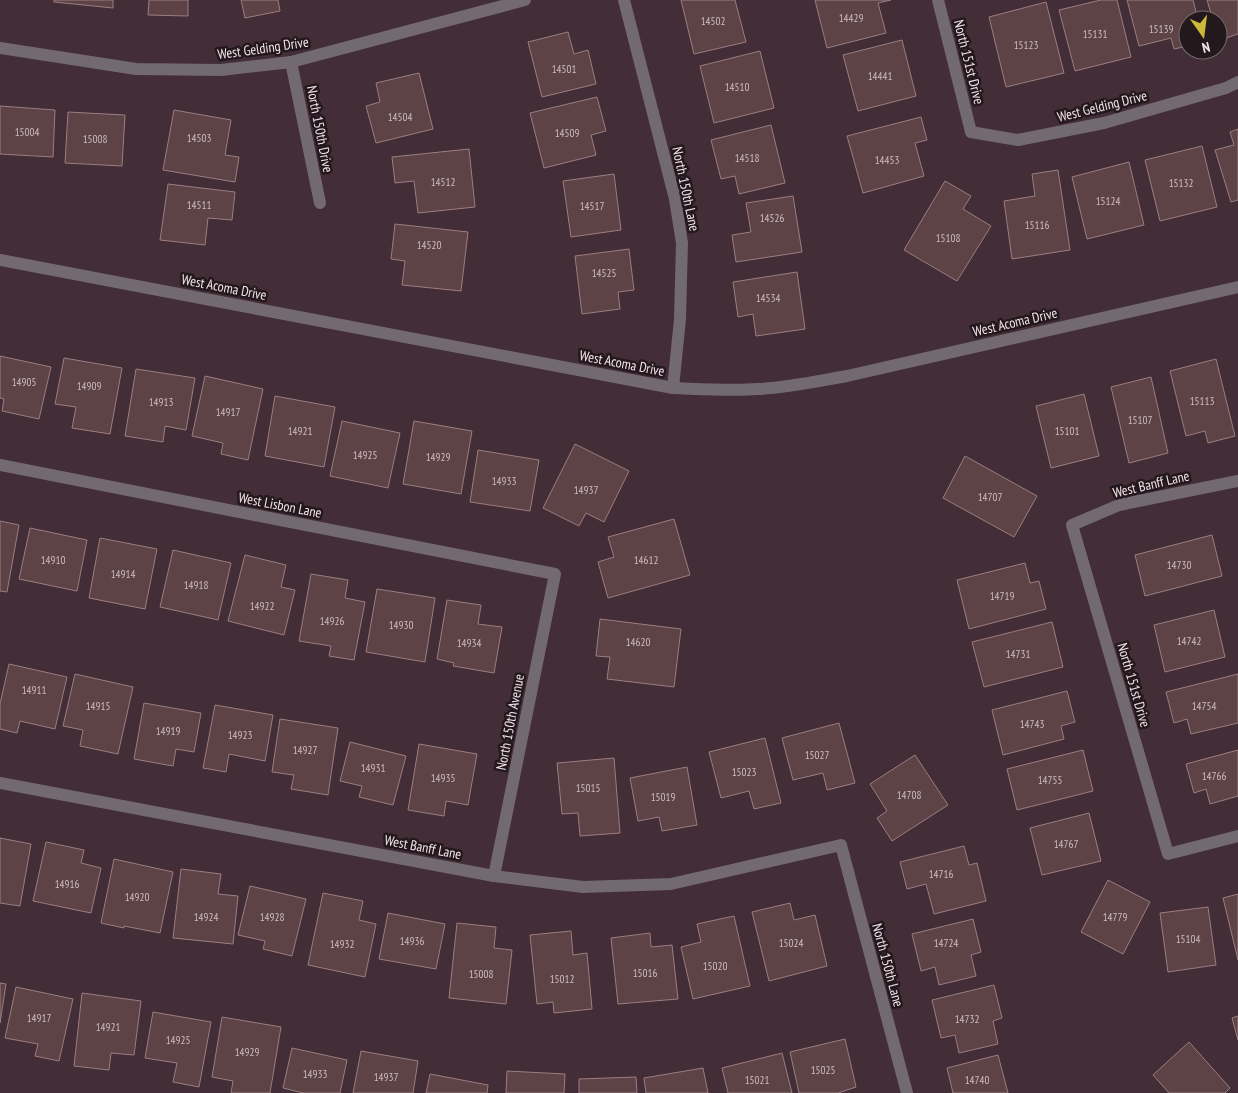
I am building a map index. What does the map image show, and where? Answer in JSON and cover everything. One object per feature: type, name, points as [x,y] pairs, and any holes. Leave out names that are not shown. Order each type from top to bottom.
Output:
[{"type":"street","name":"West Gelding Drive","points":[[0,48],[136,69],[221,70],[292,62],[525,0]]},
{"type":"street","name":"North 150th Lane","points":[[624,0],[675,199],[682,243],[680,319],[673,388]]},
{"type":"street","name":"North 151st Drive","points":[[938,0],[971,132]]},
{"type":"street","name":"North 150th Drive","points":[[292,62],[320,203]]},
{"type":"street","name":"West Gelding Drive","points":[[971,132],[1018,140],[1104,123],[1226,88],[1238,82]]},
{"type":"street","name":"West Acoma Drive","points":[[0,260],[673,388],[713,390],[760,389],[796,385],[856,374],[1238,287]]},
{"type":"street","name":"West Lisbon Lane","points":[[0,465],[555,574]]},
{"type":"street","name":"West Banff Lane","points":[[1072,525],[1119,505],[1238,481]]},
{"type":"street","name":"North 151st Drive","points":[[1072,525],[1168,854],[1238,836]]},
{"type":"street","name":"North 150th Avenue","points":[[494,876],[555,574]]},
{"type":"street","name":"West Banff Lane","points":[[0,783],[494,876],[583,888],[671,884],[841,844]]},
{"type":"street","name":"North 150th Lane","points":[[841,844],[907,1093]]},
{"type":"building","points":[[54,0],[113,0],[113,8],[54,2]]},
{"type":"building","points":[[149,0],[188,0],[188,16],[148,15]]},
{"type":"building","points":[[241,0],[278,0],[280,11],[245,18]]},
{"type":"building","points":[[681,0],[735,0],[746,42],[694,54]]},
{"type":"building","points":[[815,0],[891,0],[878,3],[886,33],[827,48]]},
{"type":"building","points":[[1101,0],[1117,0],[1131,57],[1075,71],[1059,10]]},
{"type":"building","points":[[1127,0],[1193,0],[1196,10],[1178,10],[1178,48],[1174,49],[1171,38],[1139,46]]},
{"type":"building","points":[[1207,0],[1238,0],[1238,34],[1228,37],[1228,10],[1210,10]]},
{"type":"building","points":[[1046,2],[1064,73],[1006,87],[989,17]]},
{"type":"building","points":[[568,32],[574,54],[588,50],[596,84],[542,97],[528,42]]},
{"type":"building","points":[[902,40],[916,96],[858,111],[843,55]]},
{"type":"building","points":[[760,51],[774,108],[714,123],[700,66]]},
{"type":"building","points":[[419,73],[433,129],[376,143],[366,106],[380,102],[376,83]]},
{"type":"building","points":[[597,97],[606,131],[591,135],[596,155],[544,168],[530,113]]},
{"type":"building","points":[[0,106],[55,110],[53,157],[0,154]]},
{"type":"building","points":[[174,110],[231,120],[225,155],[239,157],[235,182],[163,170]]},
{"type":"building","points":[[68,112],[125,115],[122,166],[65,163]]},
{"type":"building","points":[[921,117],[927,140],[915,143],[924,176],[863,193],[847,136]]},
{"type":"building","points":[[771,125],[785,183],[739,194],[735,176],[721,179],[711,140]]},
{"type":"building","points":[[1238,129],[1238,200],[1231,202],[1215,150],[1234,145],[1230,132]]},
{"type":"building","points":[[1202,146],[1217,207],[1160,221],[1145,160]]},
{"type":"building","points":[[469,149],[475,207],[418,213],[414,181],[395,183],[392,157]]},
{"type":"building","points":[[1129,162],[1144,225],[1087,239],[1072,177]]},
{"type":"building","points":[[1058,170],[1070,250],[1012,259],[1004,201],[1035,196],[1032,174]]},
{"type":"building","points":[[614,174],[621,230],[571,237],[563,181]]},
{"type":"building","points":[[945,181],[971,196],[963,209],[991,226],[957,281],[904,250]]},
{"type":"building","points":[[168,184],[235,192],[232,220],[208,218],[205,245],[160,240]]},
{"type":"building","points":[[793,196],[802,252],[736,262],[732,235],[751,232],[746,203]]},
{"type":"building","points":[[395,224],[468,232],[461,291],[402,285],[405,261],[391,259]]},
{"type":"building","points":[[629,249],[634,290],[618,292],[620,309],[582,314],[575,256]]},
{"type":"building","points":[[797,272],[805,329],[756,336],[753,314],[738,317],[733,282]]},
{"type":"building","points":[[0,356],[51,367],[39,419],[2,411],[4,399],[0,398]]},
{"type":"building","points":[[64,358],[122,368],[110,434],[72,428],[76,407],[55,404]]},
{"type":"building","points":[[1216,359],[1235,436],[1208,443],[1205,431],[1186,436],[1170,371]]},
{"type":"building","points":[[136,369],[195,378],[186,430],[165,426],[163,442],[125,436]]},
{"type":"building","points":[[205,376],[263,389],[248,460],[221,454],[223,443],[192,436]]},
{"type":"building","points":[[1151,377],[1168,453],[1129,463],[1111,387]]},
{"type":"building","points":[[1084,394],[1099,456],[1051,468],[1036,406]]},
{"type":"building","points":[[275,396],[335,407],[324,467],[265,456]]},
{"type":"building","points":[[342,421],[400,433],[388,488],[330,476]]},
{"type":"building","points":[[414,421],[472,431],[461,494],[403,484]]},
{"type":"building","points":[[575,444],[629,471],[604,522],[586,513],[579,526],[543,508]]},
{"type":"building","points":[[478,450],[539,460],[530,511],[470,502]]},
{"type":"building","points":[[965,456],[1037,496],[1014,537],[943,498]]},
{"type":"building","points":[[674,519],[690,575],[608,598],[598,562],[614,557],[608,537]]},
{"type":"building","points":[[0,521],[19,525],[7,592],[0,591]]},
{"type":"building","points":[[30,528],[87,540],[77,591],[19,579]]},
{"type":"building","points":[[1212,535],[1222,576],[1145,596],[1135,555]]},
{"type":"building","points":[[100,538],[157,549],[145,609],[89,598]]},
{"type":"building","points":[[173,550],[231,563],[218,620],[160,607]]},
{"type":"building","points":[[245,555],[286,565],[281,587],[295,590],[284,635],[228,621]]},
{"type":"building","points":[[1025,563],[1030,583],[1039,581],[1046,609],[969,629],[957,580]]},
{"type":"building","points":[[311,574],[348,580],[345,598],[365,602],[354,660],[329,656],[331,646],[299,641]]},
{"type":"building","points":[[377,589],[435,598],[425,662],[366,652]]},
{"type":"building","points":[[447,600],[481,605],[478,624],[502,627],[494,673],[453,666],[454,663],[437,659]]},
{"type":"building","points":[[1214,610],[1225,657],[1165,672],[1154,625]]},
{"type":"building","points":[[600,619],[681,629],[674,687],[607,679],[610,657],[596,656]]},
{"type":"building","points":[[1052,622],[1063,667],[984,687],[972,642]]},
{"type":"building","points":[[9,664],[67,677],[55,729],[20,721],[17,733],[0,729],[0,704]]},
{"type":"building","points":[[75,674],[133,687],[118,754],[80,746],[83,730],[63,726]]},
{"type":"building","points":[[1238,674],[1238,723],[1191,734],[1187,719],[1174,723],[1166,692]]},
{"type":"building","points":[[1067,691],[1075,722],[1061,726],[1064,739],[1003,755],[992,710]]},
{"type":"building","points":[[144,703],[201,713],[194,752],[176,749],[173,766],[134,759]]},
{"type":"building","points":[[215,705],[273,715],[265,761],[229,754],[226,772],[203,768]]},
{"type":"building","points":[[280,719],[338,728],[328,795],[291,789],[294,775],[272,772]]},
{"type":"building","points":[[839,723],[855,783],[827,790],[823,773],[793,780],[782,738]]},
{"type":"building","points":[[765,738],[781,803],[754,809],[749,791],[721,798],[709,752]]},
{"type":"building","points":[[350,742],[406,756],[393,805],[359,797],[362,786],[340,781]]},
{"type":"building","points":[[419,744],[477,754],[468,805],[446,801],[444,816],[408,810]]},
{"type":"building","points":[[1083,750],[1093,791],[1017,810],[1007,769]]},
{"type":"building","points":[[1238,750],[1238,796],[1210,804],[1206,789],[1194,793],[1186,764]]},
{"type":"building","points":[[915,755],[948,805],[892,841],[877,818],[887,811],[870,784]]},
{"type":"building","points":[[614,758],[620,833],[580,836],[578,813],[562,814],[557,763]]},
{"type":"building","points":[[687,767],[697,825],[662,831],[659,817],[638,821],[630,778]]},
{"type":"building","points":[[1089,813],[1101,861],[1042,875],[1030,828]]},
{"type":"building","points":[[0,838],[31,844],[20,906],[0,903]]},
{"type":"building","points":[[46,842],[84,850],[81,863],[101,868],[91,913],[33,901]]},
{"type":"building","points":[[964,846],[969,865],[977,863],[986,901],[934,914],[926,884],[907,889],[900,862]]},
{"type":"building","points":[[114,859],[173,872],[160,933],[101,923]]},
{"type":"building","points":[[181,869],[221,874],[218,894],[238,896],[233,944],[173,938]]},
{"type":"building","points":[[1108,880],[1150,902],[1123,954],[1081,932]]},
{"type":"building","points":[[250,886],[306,899],[292,956],[263,949],[265,941],[238,935]]},
{"type":"building","points":[[323,893],[363,901],[359,920],[376,924],[365,977],[308,965]]},
{"type":"building","points":[[1238,894],[1238,960],[1223,898]]},
{"type":"building","points":[[790,903],[794,920],[815,915],[827,966],[769,981],[752,912]]},
{"type":"building","points":[[1208,907],[1216,965],[1168,972],[1160,913]]},
{"type":"building","points":[[388,913],[445,924],[436,969],[379,959]]},
{"type":"building","points":[[734,916],[750,986],[693,999],[681,947],[701,942],[697,924]]},
{"type":"building","points":[[973,919],[981,952],[971,955],[976,976],[939,985],[935,967],[921,971],[912,934]]},
{"type":"building","points":[[457,923],[496,927],[494,948],[512,950],[506,1004],[449,998]]},
{"type":"building","points":[[571,931],[573,955],[587,953],[592,1009],[554,1013],[553,1002],[537,1004],[530,935]]},
{"type":"building","points":[[650,933],[651,947],[672,945],[678,999],[618,1004],[611,938]]},
{"type":"building","points":[[0,983],[6,984],[0,1023]]},
{"type":"building","points":[[994,985],[1002,1018],[993,1021],[998,1044],[959,1053],[955,1035],[941,1038],[932,1000]]},
{"type":"building","points":[[16,987],[73,999],[59,1061],[35,1056],[38,1044],[5,1038]]},
{"type":"building","points":[[82,993],[141,1001],[134,1055],[111,1053],[109,1070],[74,1066]]},
{"type":"building","points":[[153,1012],[211,1022],[199,1087],[173,1082],[177,1063],[145,1058]]},
{"type":"building","points":[[1238,1016],[1238,1040],[1232,1018]]},
{"type":"building","points":[[222,1017],[281,1027],[270,1093],[231,1093],[233,1081],[212,1077]]},
{"type":"building","points":[[845,1039],[856,1087],[838,1093],[799,1093],[790,1052]]},
{"type":"building","points":[[1189,1042],[1230,1088],[1225,1093],[1169,1093],[1153,1075]]},
{"type":"building","points":[[292,1048],[347,1060],[340,1093],[303,1093],[283,1088]]},
{"type":"building","points":[[361,1051],[418,1061],[413,1093],[353,1093]]},
{"type":"building","points":[[782,1053],[792,1093],[728,1093],[722,1068]]},
{"type":"building","points":[[998,1055],[1008,1093],[953,1093],[947,1068]]},
{"type":"building","points":[[703,1068],[708,1093],[646,1093],[644,1078]]},
{"type":"building","points":[[507,1071],[565,1074],[564,1093],[506,1093]]},
{"type":"building","points":[[430,1074],[488,1085],[487,1093],[426,1093]]},
{"type":"building","points":[[636,1077],[637,1093],[579,1093],[579,1079]]}]
